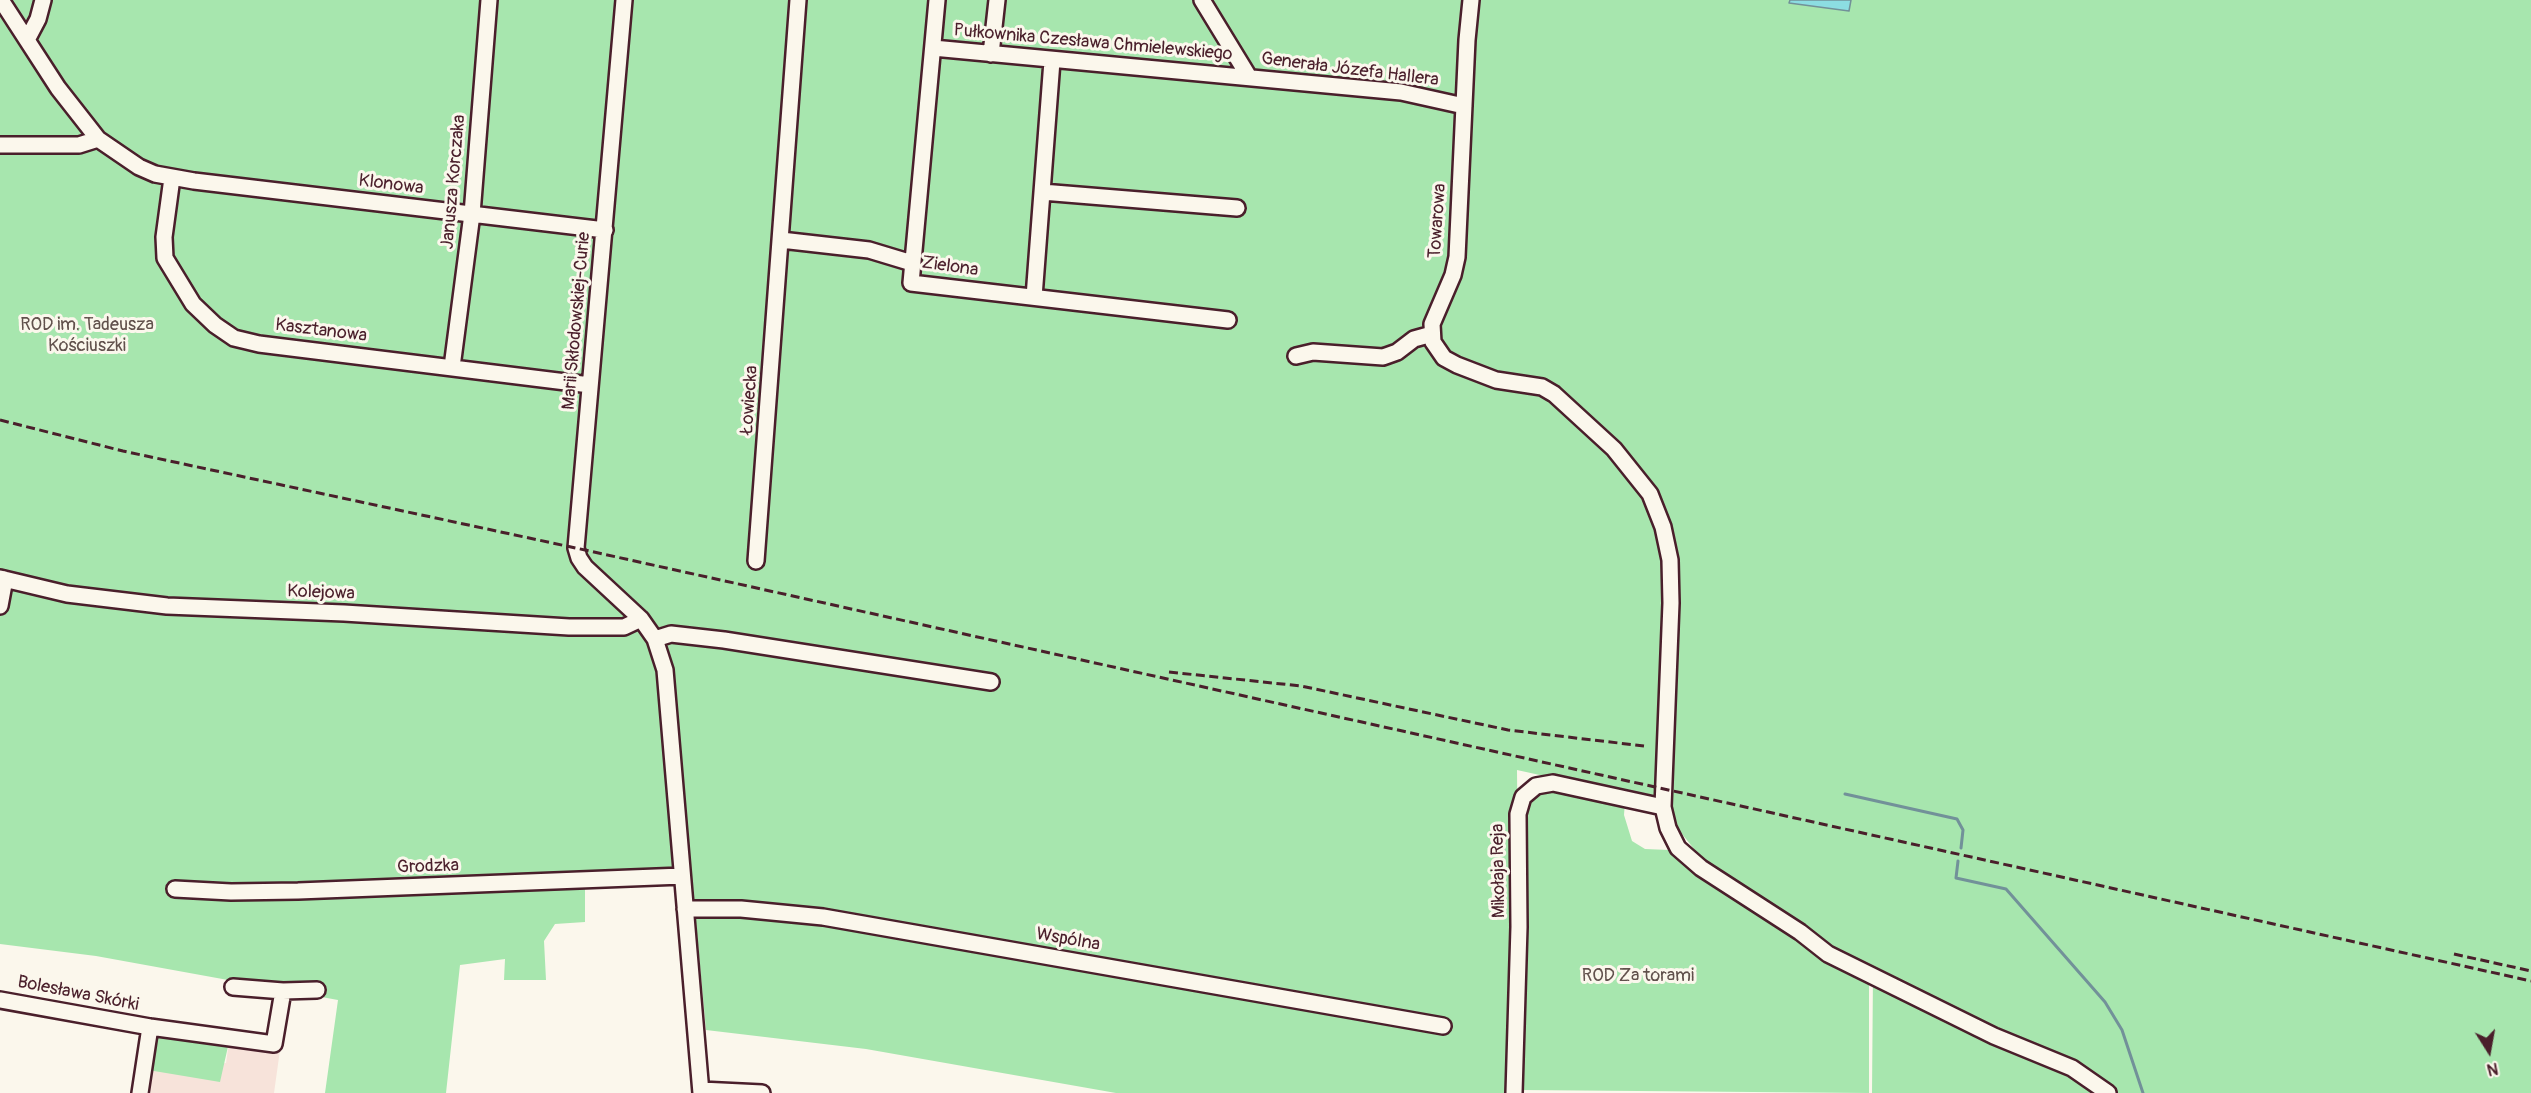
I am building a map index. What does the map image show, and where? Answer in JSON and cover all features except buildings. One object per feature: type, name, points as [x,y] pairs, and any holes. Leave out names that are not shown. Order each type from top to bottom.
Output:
[{"type":"street","name":"Klonowa","points":[[1,0],[28,38],[58,88],[98,139],[139,167],[172,178],[605,230]]},
{"type":"street","points":[[28,38],[38,19],[43,0]]},
{"type":"street","name":"Janusza Korczaka","points":[[452,367],[472,214],[489,0]]},
{"type":"street","name":"Marii Skłodowskiej-Curie","points":[[624,0],[576,548],[585,567],[641,619]]},
{"type":"street","name":"Łowiecka","points":[[756,561],[798,0]]},
{"type":"street","name":"Zielona","points":[[937,0],[911,283],[1228,320]]},
{"type":"street","points":[[992,54],[997,0]]},
{"type":"street","name":"Generała Józefa Hallera","points":[[1202,0],[1212,7],[1246,74],[1401,93],[1464,106]]},
{"type":"street","name":"Towarowa","points":[[1432,334],[1432,324],[1450,284],[1456,257],[1471,0]]},
{"type":"street","name":"Pułkownika Czesława Chmielewskiego","points":[[933,48],[1052,61],[1246,74]]},
{"type":"street","points":[[1034,297],[1052,61]]},
{"type":"street","points":[[0,145],[79,145],[98,139]]},
{"type":"street","name":"Kasztanowa","points":[[172,178],[164,237],[165,258],[193,304],[215,325],[234,338],[259,344],[590,385]]},
{"type":"street","points":[[1042,192],[1237,208]]},
{"type":"street","points":[[781,240],[869,250],[912,263]]},
{"type":"street","points":[[1296,356],[1313,352],[1383,357],[1397,352],[1414,339],[1432,334],[1436,349],[1447,360],[1496,380],[1542,387],[1554,394],[1608,442],[1650,494],[1663,527],[1671,575],[1664,807],[1668,828],[1678,848],[1828,954],[1994,1036],[2072,1068],[2108,1093]]},
{"type":"street","points":[[0,606],[3,579]]},
{"type":"street","name":"Kolejowa","points":[[3,579],[67,594],[167,606],[344,613],[569,627],[624,627],[641,619]]},
{"type":"street","points":[[641,619],[655,639],[665,670],[701,1091],[762,1093]]},
{"type":"street","points":[[655,639],[671,634],[724,640],[991,682]]},
{"type":"street","name":"Mikołaja Reja","points":[[1514,1093],[1519,927],[1518,814],[1523,797],[1536,786],[1553,783],[1664,807]]},
{"type":"street","name":"Grodzka","points":[[175,889],[231,892],[298,891],[682,876]]},
{"type":"street","name":"Wspólna","points":[[685,909],[741,909],[824,917],[1443,1026]]},
{"type":"street","points":[[233,987],[283,991],[317,990]]},
{"type":"street","name":"Bolesława Skórki","points":[[0,1000],[150,1028],[274,1044],[283,991]]},
{"type":"street","name":"Bolesława Skórki","points":[[140,1093],[150,1028]]},
{"type":"shaded area","points":[[229,1042],[280,1050],[274,1093],[145,1093],[148,1070],[226,1063]]},
{"type":"green space","name":"ROD im. Tadeusza Kościuszki","points":[[0,0],[2531,0],[2531,1093],[1872,1093],[1873,973],[1715,875],[1678,829],[1670,799],[1654,796],[1649,799],[1517,770],[1518,889],[1514,1093],[1116,1093],[866,1049],[706,1030],[691,870],[585,877],[585,922],[555,924],[544,941],[546,980],[504,980],[505,959],[460,965],[446,1093],[325,1093],[338,1000],[96,956],[0,944]]},
{"type":"green space","name":"ROD Za torami","points":[[1548,787],[1625,801],[1624,815],[1632,841],[1645,849],[1669,850],[1693,869],[1869,980],[1869,1093],[1522,1090],[1521,827],[1526,801]]},
{"type":"green space","points":[[153,1034],[229,1042],[220,1082],[148,1070]]},
{"type":"water","points":[[1790,0],[1851,0],[1849,11],[1789,3]]},
{"type":"waterway","points":[[1845,794],[1957,819],[1963,830],[1961,848]]},
{"type":"waterway","points":[[1958,861],[1956,878],[2006,889],[2105,1002],[2122,1030],[2143,1093]]},
{"type":"railway","points":[[0,420],[123,451],[585,550],[2531,981]]},
{"type":"railway","points":[[1169,672],[1301,686],[1508,730],[1644,746]]},
{"type":"railway","points":[[2454,954],[2531,971]]}]
